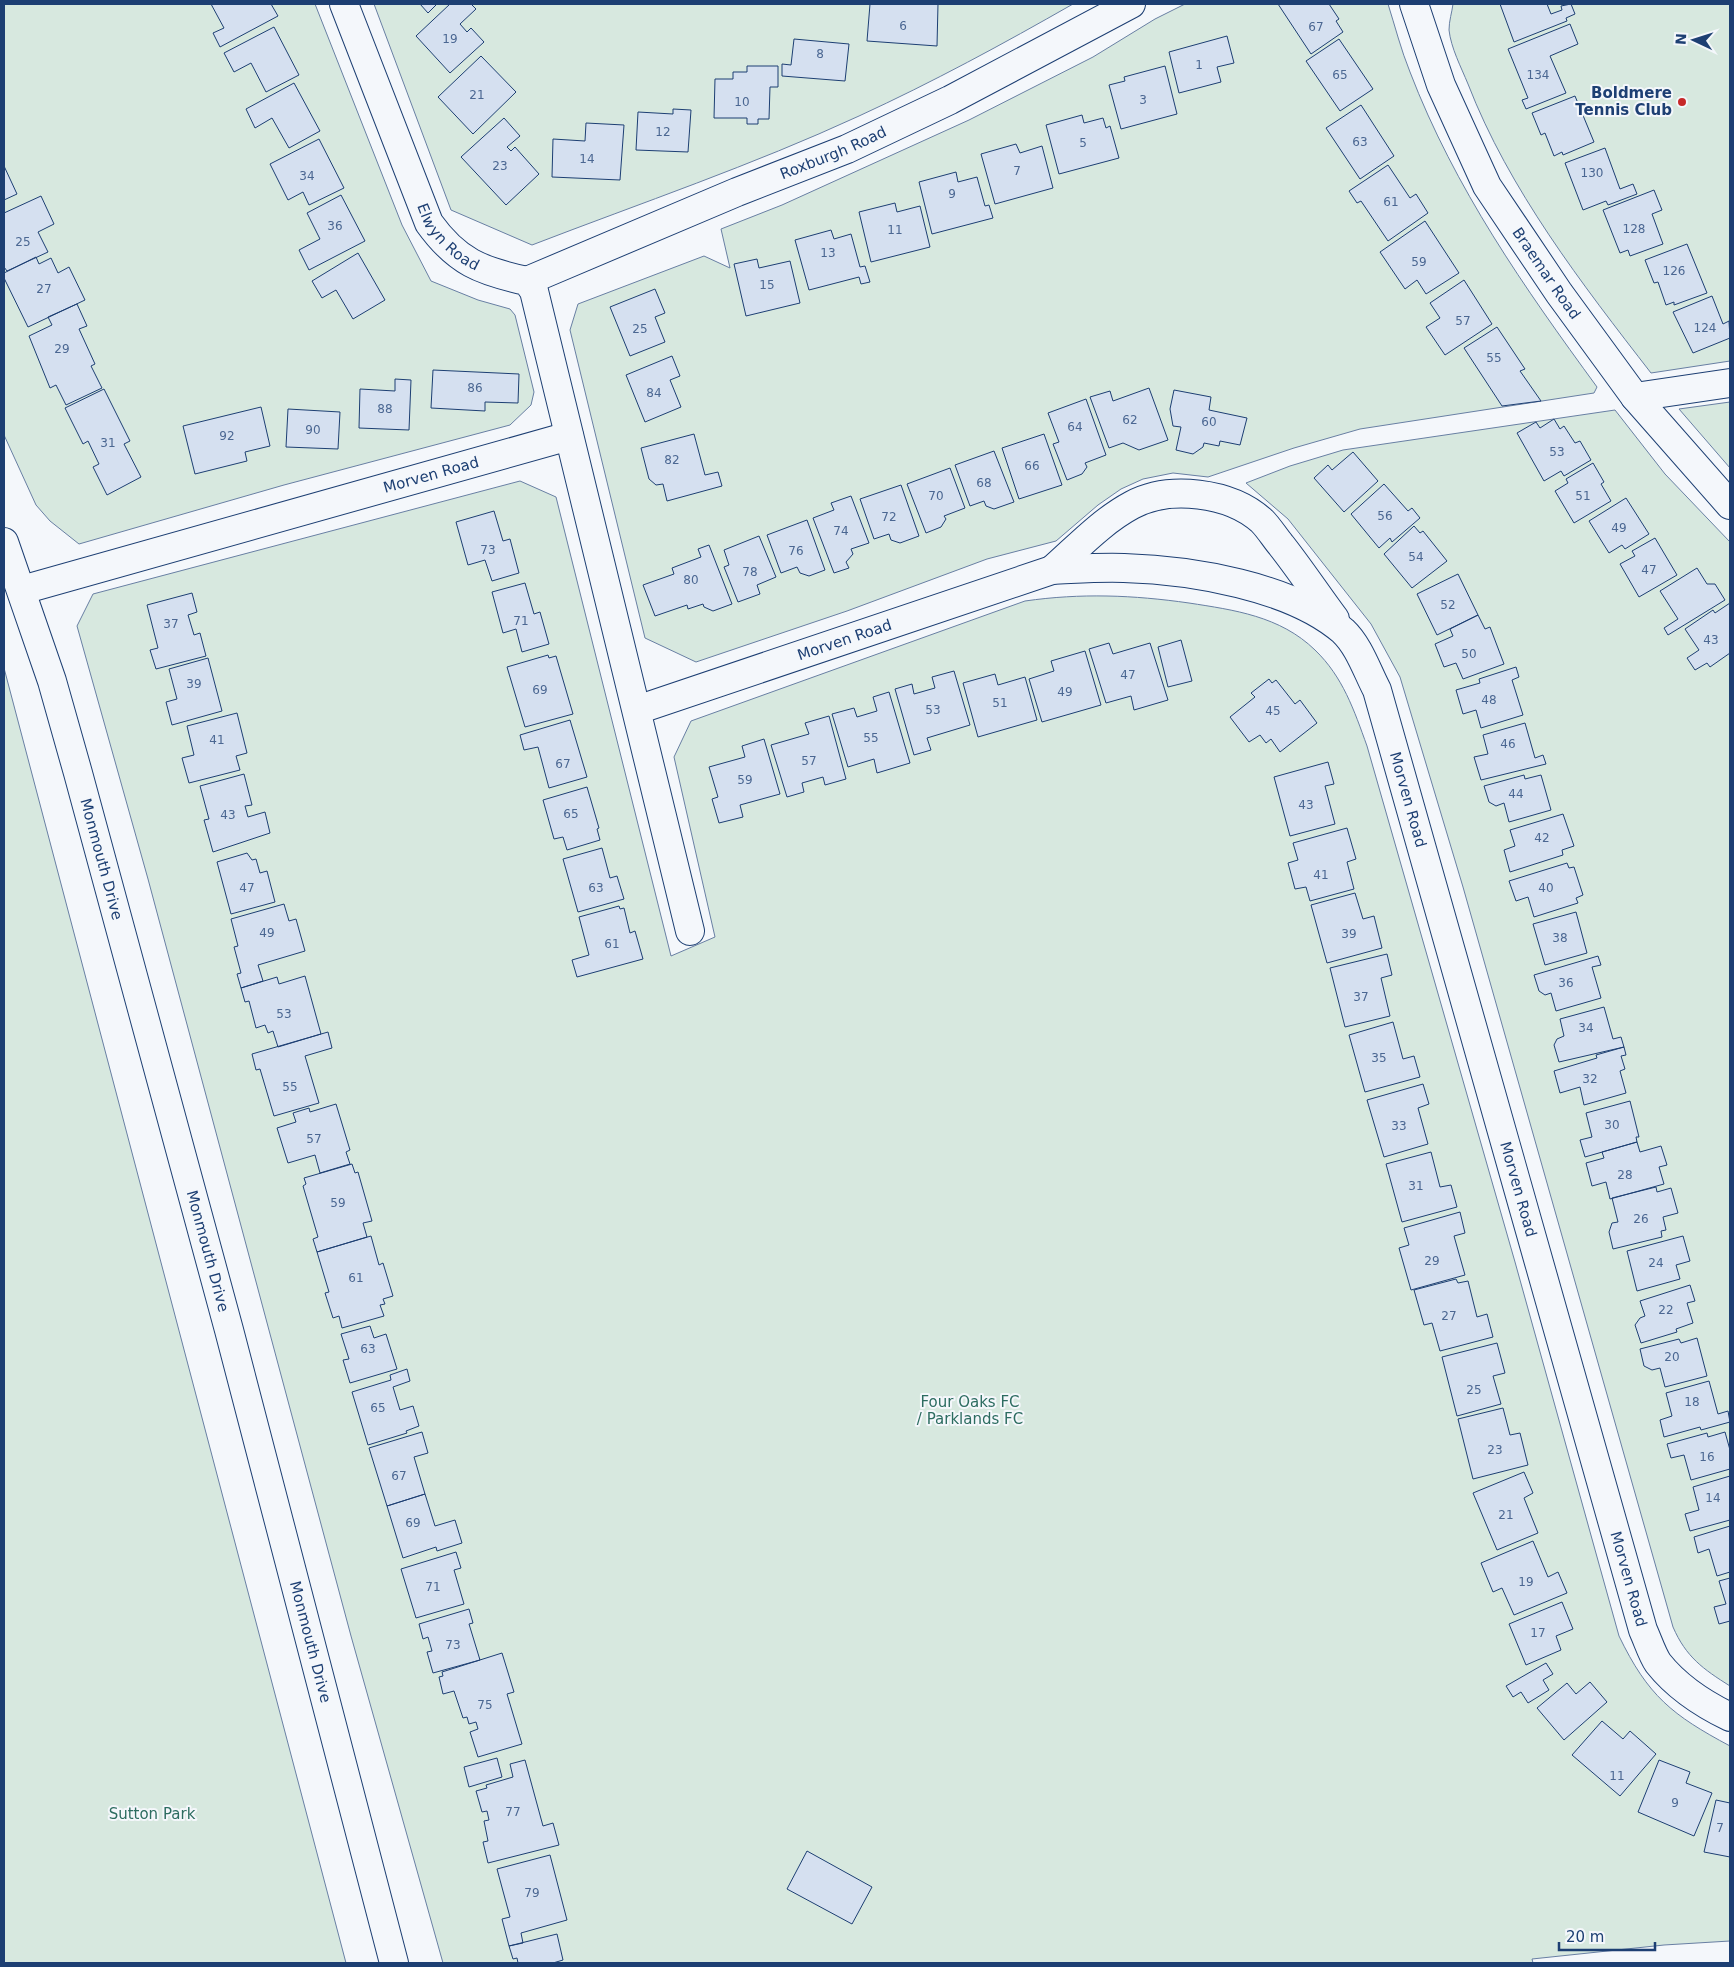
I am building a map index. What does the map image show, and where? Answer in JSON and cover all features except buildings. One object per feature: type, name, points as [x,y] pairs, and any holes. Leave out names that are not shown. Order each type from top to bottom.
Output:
[{"type":"street","name":"Elwyn Road","points":[[344,4],[428,223],[442,242],[467,262],[497,274],[527,281]]},
{"type":"street","name":"Roxburgh Road","points":[[527,281],[737,192],[847,149],[950,100],[1131,4]]},
{"type":"street","name":"Braemar Road","points":[[1417,6],[1441,85],[1487,186],[1559,293],[1635,397],[1730,505]]},
{"type":"street","points":[[527,281],[534,291],[542,314],[569,436],[690,931]]},
{"type":"street","points":[[1635,397],[1730,383]]},
{"type":"street","name":"Morven Road","points":[[22,590],[569,436]]},
{"type":"street","name":"Morven Road","points":[[1052,570],[1112,518],[1133,505],[1152,497],[1174,494],[1215,498],[1241,508],[1262,521],[1356,647],[1377,690],[1643,1630],[1657,1662],[1682,1689],[1713,1709],[1730,1716]]},
{"type":"street","name":"Monmouth Drive","points":[[4,542],[22,590],[57,699],[131,968],[229,1330],[394,1963]]},
{"type":"street","name":"Morven Road","points":[[637,710],[1052,570],[1122,568],[1176,571],[1216,579],[1295,601],[1320,614],[1344,632]]},
{"type":"green space","points":[[4,4],[315,4],[402,225],[431,281],[478,300],[510,309],[515,315],[534,392],[531,405],[510,425],[284,485],[79,544],[50,521],[36,505],[4,435]]},
{"type":"green space","points":[[374,4],[1073,4],[941,76],[819,134],[738,167],[532,245],[451,210]]},
{"type":"green space","points":[[1185,4],[1388,4],[1410,72],[1448,157],[1493,236],[1543,312],[1597,387],[1594,393],[1360,429],[1294,448],[1208,477],[1173,473],[1143,479],[1121,489],[1098,505],[1056,541],[987,559],[847,611],[696,662],[645,638],[570,330],[578,304],[704,256],[730,268],[721,229],[782,205],[969,120],[1093,57],[1155,19]]},
{"type":"green space","points":[[1453,4],[1730,4],[1730,361],[1651,373],[1549,235],[1504,161],[1485,123],[1454,51],[1449,30]]},
{"type":"green space","points":[[1730,402],[1730,468],[1679,409]]},
{"type":"green space","points":[[1615,410],[1665,474],[1730,542],[1730,1686],[1696,1661],[1684,1646],[1673,1627],[1463,887],[1400,677],[1371,624],[1288,519],[1246,483],[1290,466],[1343,450]]},
{"type":"green space","name":"Four Oaks FC / Parklands FC","points":[[520,481],[556,497],[671,956],[715,937],[674,757],[691,721],[1025,601],[1046,598],[1087,596],[1148,598],[1239,612],[1256,616],[1287,629],[1325,660],[1347,695],[1367,746],[1515,1262],[1619,1636],[1640,1674],[1664,1702],[1692,1724],[1730,1746],[1730,1941],[1664,1945],[1532,1959],[1533,1963],[443,1963],[351,1636],[148,879],[77,626],[93,594]]},
{"type":"green space","name":"Sutton Park","points":[[4,668],[346,1963],[4,1963]]},
{"type":"place","name":"Boldmere Tennis Club","points":[[1682,102]]}]
